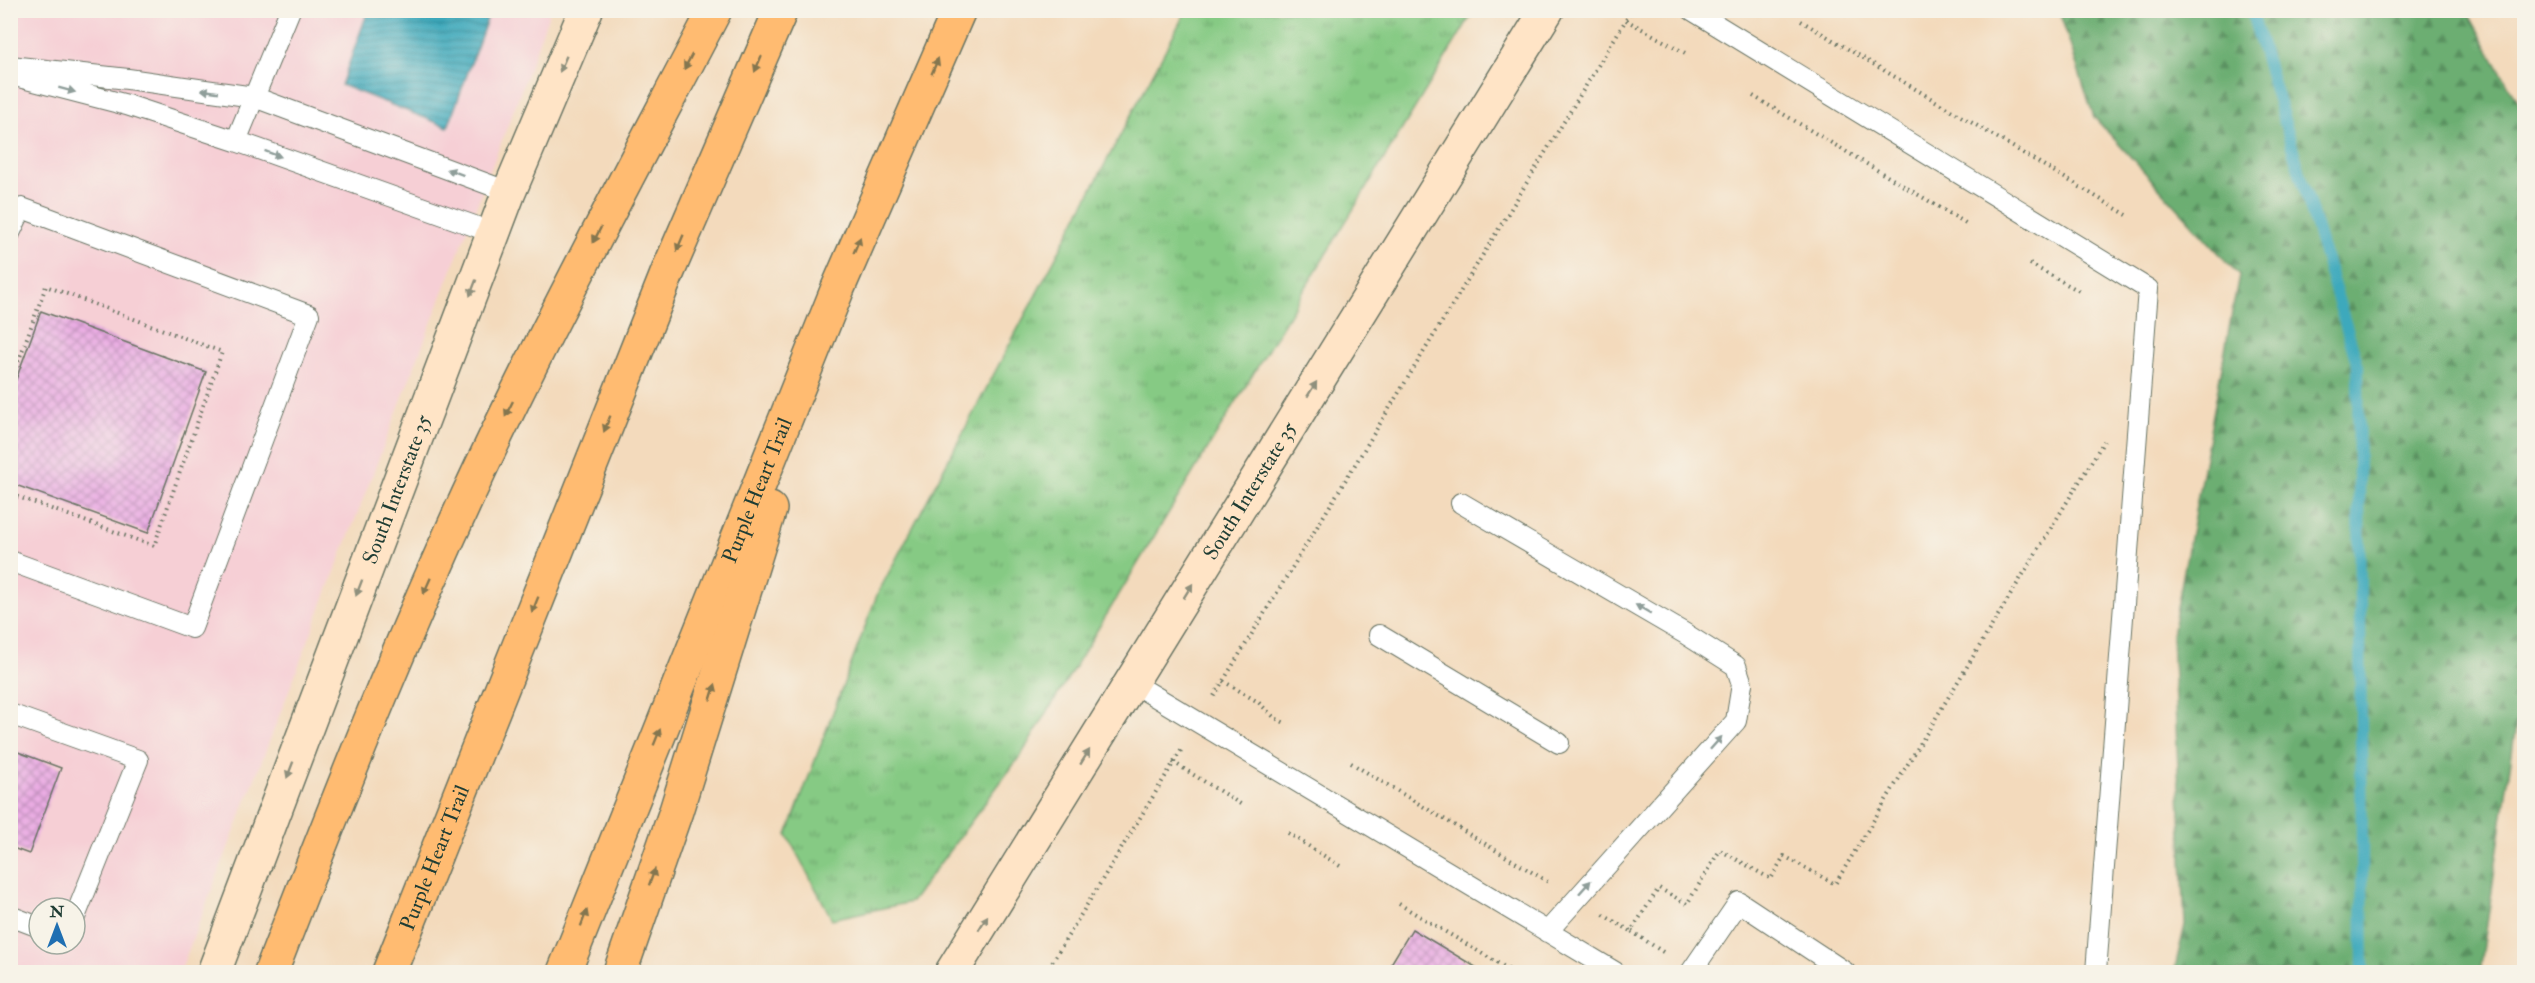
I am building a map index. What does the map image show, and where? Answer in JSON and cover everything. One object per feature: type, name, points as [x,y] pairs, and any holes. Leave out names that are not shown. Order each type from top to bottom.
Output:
[{"type":"highway","points":[[272,972],[366,726],[506,414],[715,10]]},
{"type":"highway","name":"Purple Heart Trail","points":[[389,972],[669,269],[781,10]]},
{"type":"highway","name":"Purple Heart Trail","points":[[564,972],[838,288],[959,10]]},
{"type":"highway","points":[[620,972],[676,811],[838,288]]},
{"type":"main road","name":"South Interstate 35","points":[[214,972],[509,192],[586,10]]},
{"type":"main road","name":"South Interstate 35","points":[[952,972],[1547,10]]},
{"type":"lane","points":[[236,141],[290,10]]},
{"type":"lane","points":[[1692,10],[2148,289],[2096,972]]},
{"type":"lane","points":[[10,66],[128,79],[254,97],[509,192]]},
{"type":"lane","points":[[10,75],[127,105],[236,141],[494,233]]},
{"type":"lane","points":[[10,233],[22,208],[309,315],[192,628],[10,561]]},
{"type":"lane","points":[[1461,503],[1684,633],[1736,666],[1742,684],[1736,721],[1575,898],[1547,932]]},
{"type":"lane","points":[[1379,635],[1558,743]]},
{"type":"lane","points":[[1131,682],[1615,972]]},
{"type":"lane","points":[[10,714],[138,760],[83,896]]},
{"type":"lane","points":[[1691,972],[1739,902],[1845,972]]},
{"type":"lane","points":[[10,916],[27,922]]},
{"type":"path","points":[[1217,691],[1632,10]]},
{"type":"path","points":[[1626,20],[1688,54]]},
{"type":"path","points":[[1801,21],[2127,215]]},
{"type":"path","points":[[1753,96],[1969,225]]},
{"type":"path","points":[[2030,264],[2081,292]]},
{"type":"path","points":[[10,384],[46,286],[222,352],[154,546],[10,494]]},
{"type":"path","points":[[1631,931],[1659,888],[1687,904],[1720,850],[1771,879],[1785,856],[1834,884],[2105,439]]},
{"type":"path","points":[[1223,681],[1258,702],[1275,718],[1285,723]]},
{"type":"path","points":[[1046,972],[1176,757]]},
{"type":"path","points":[[1173,762],[1242,805]]},
{"type":"path","points":[[1351,763],[1663,952]]},
{"type":"path","points":[[1288,833],[1340,866]]},
{"type":"path","points":[[1399,904],[1513,972]]},
{"type":"shaded area","points":[[10,11],[550,11],[516,104],[180,972],[11,972]]},
{"type":"green space","points":[[1186,11],[1474,11],[1023,752],[911,902],[832,919],[787,835],[877,595]]},
{"type":"green space","points":[[2059,11],[2467,11],[2524,114],[2524,671],[2480,972],[2174,972],[2185,925],[2172,635],[2239,275],[2094,117]]},
{"type":"water","points":[[368,11],[490,11],[448,127],[341,85]]},
{"type":"building","points":[[41,311],[206,372],[148,533],[10,483],[10,396]]},
{"type":"building","points":[[10,749],[61,768],[29,854],[10,847]]},
{"type":"building","points":[[1412,929],[1484,972],[1386,972]]},
{"type":"waterway","points":[[2251,10],[2358,366],[2363,972]]}]
